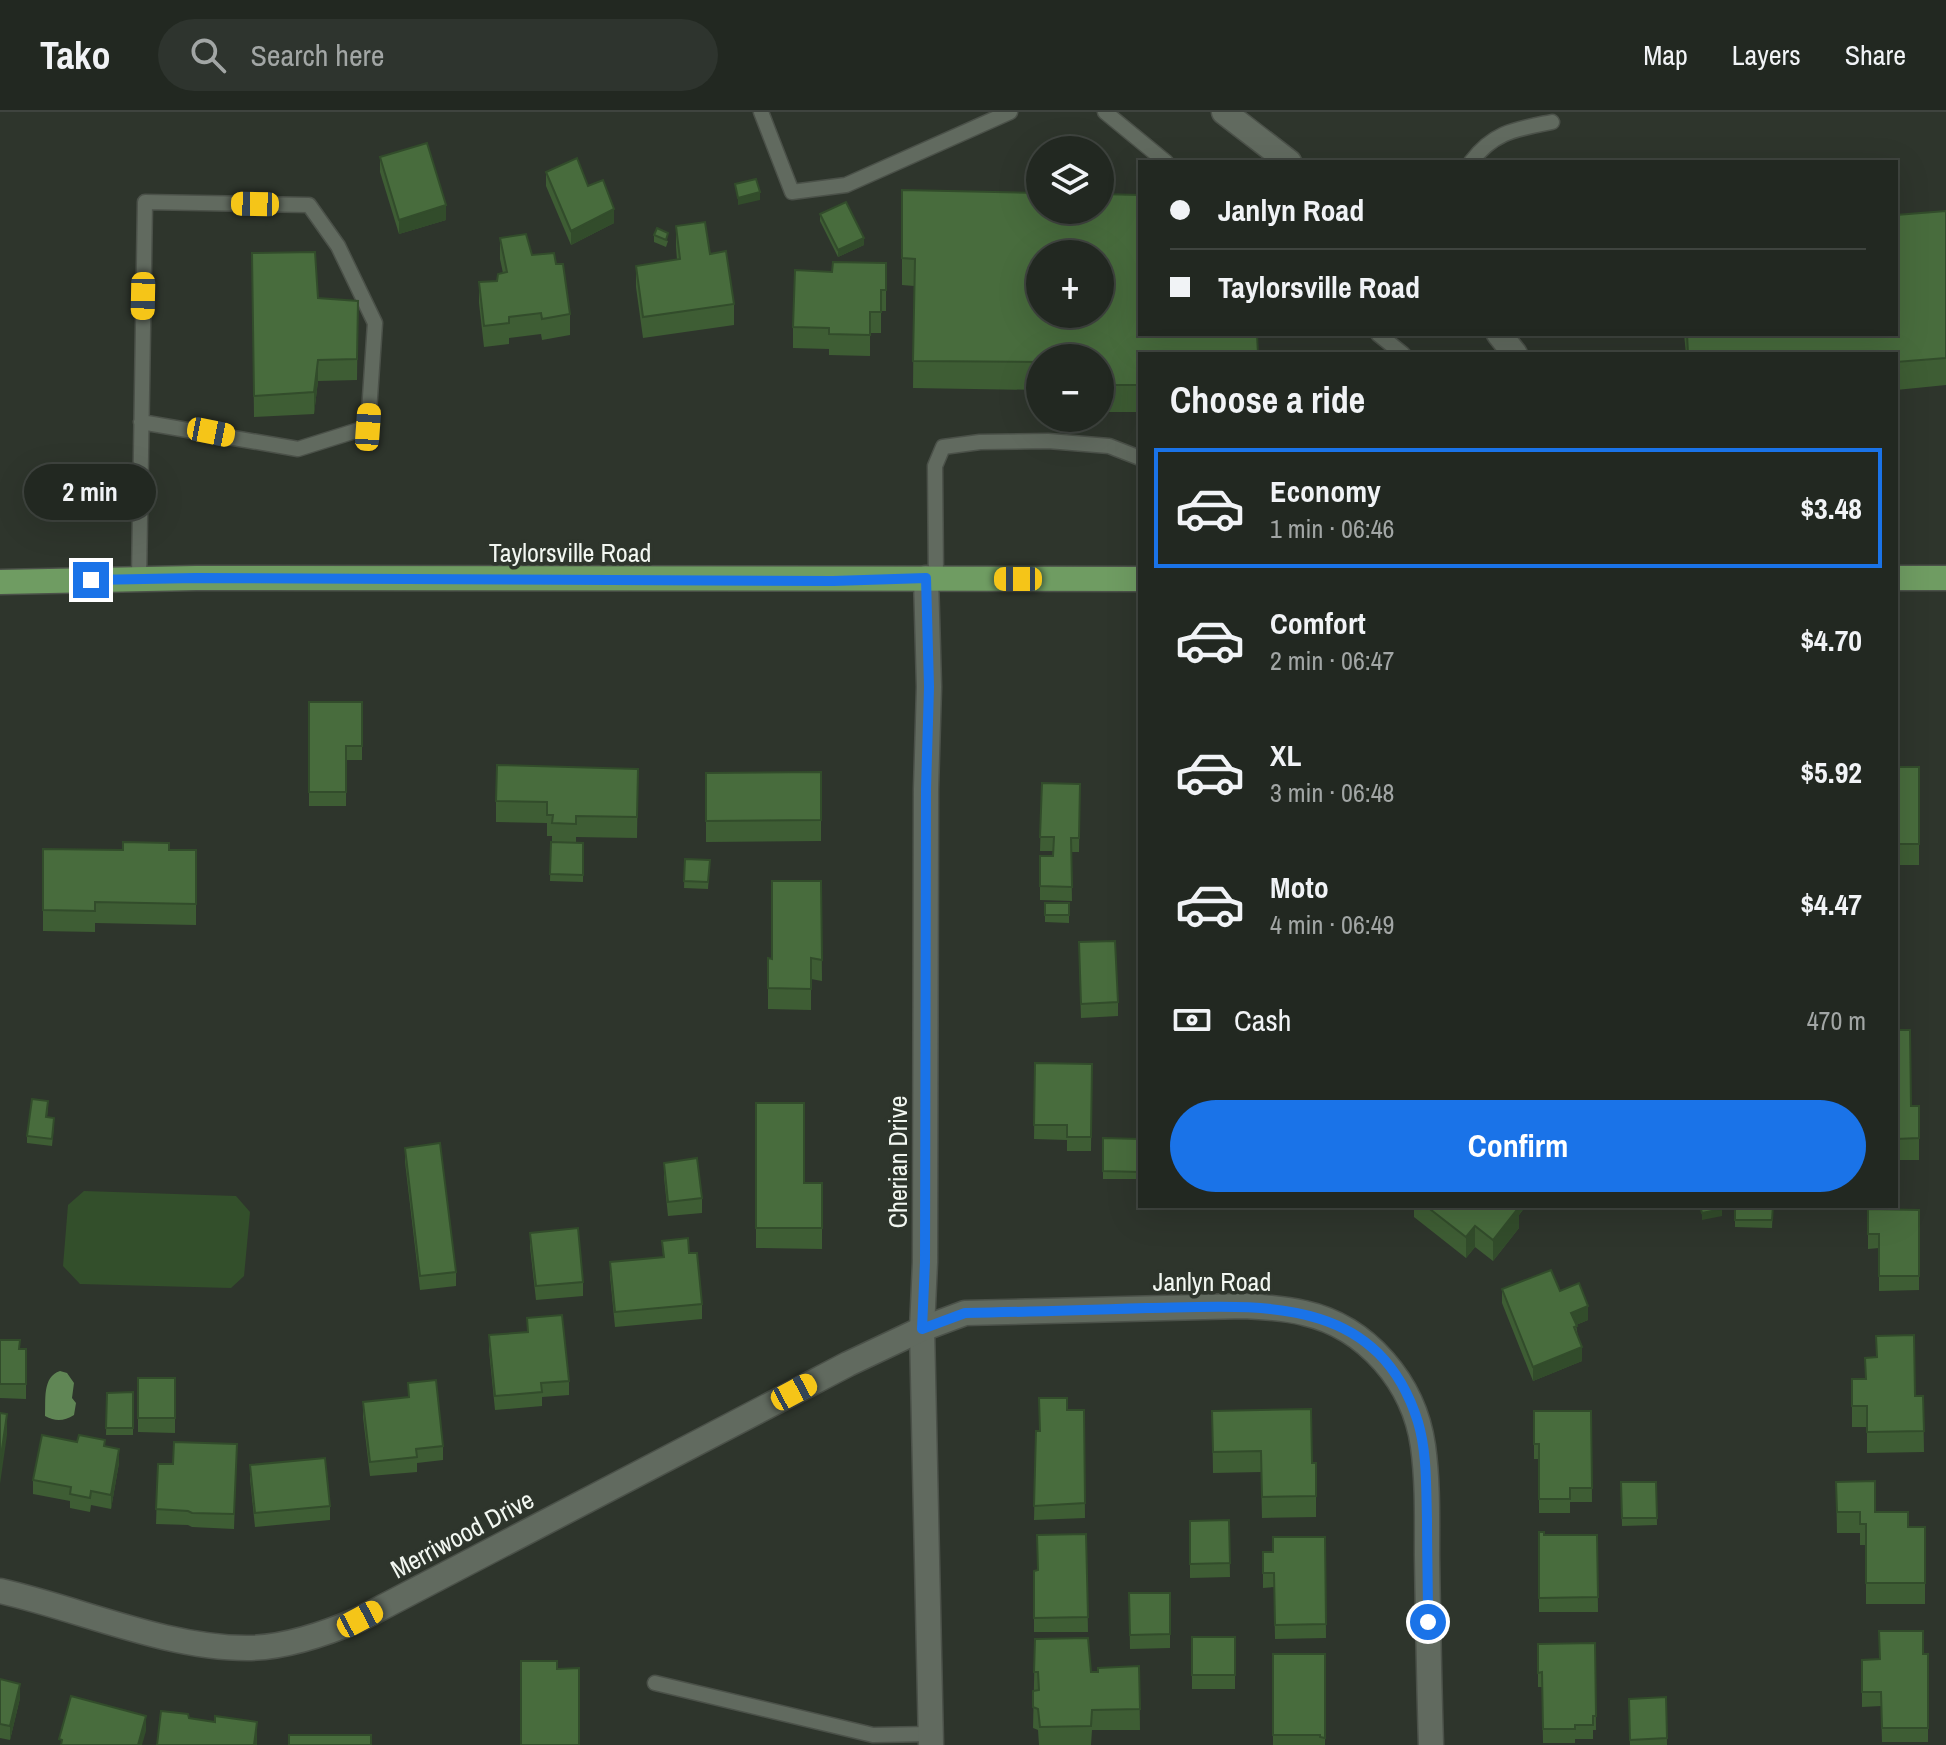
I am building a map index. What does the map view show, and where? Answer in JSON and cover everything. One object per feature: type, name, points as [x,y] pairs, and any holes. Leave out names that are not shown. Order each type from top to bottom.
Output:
[{"type":"main road","points":[[1898,578],[1946,578]]},
{"type":"main road","name":"Taylorsville Road","points":[[0,582],[139,579],[1138,579]]},
{"type":"street","points":[[1224,112],[1286,160]]},
{"type":"street","points":[[1501,336],[1513,352]]},
{"type":"street","name":"Cherian Drive","points":[[930,1739],[922,1329],[925,1262],[926,789],[931,578]]},
{"type":"street","name":"Janlyn Road","points":[[922,1329],[965,1313],[1244,1306],[1306,1313],[1338,1325],[1362,1339],[1392,1369],[1406,1393],[1418,1422],[1423,1446],[1431,1745]]},
{"type":"street","name":"Merriwood Drive","points":[[0,1591],[160,1635],[215,1646],[248,1648],[295,1641],[336,1630],[848,1364],[922,1329]]},
{"type":"lane","points":[[761,112],[792,192],[846,185],[1010,112]]},
{"type":"lane","points":[[1105,112],[1164,160]]},
{"type":"lane","points":[[1472,160],[1504,132],[1552,122]]},
{"type":"lane","points":[[139,579],[141,422],[145,202],[309,205],[338,246],[375,323],[368,427],[298,449],[141,422]]},
{"type":"lane","points":[[1380,336],[1400,352]]},
{"type":"lane","points":[[931,578],[935,466],[943,447],[980,442],[1048,441],[1109,446],[1138,457]]},
{"type":"lane","points":[[655,1683],[873,1735],[930,1739]]},
{"type":"shaded area","points":[[84,1191],[236,1196],[250,1212],[244,1276],[231,1288],[80,1284],[63,1266],[68,1205]]},
{"type":"shaded area","points":[[60,1371],[67,1373],[74,1383],[72,1398],[76,1403],[74,1415],[56,1420],[45,1416],[45,1396],[50,1378]]},
{"type":"building","points":[[427,143],[446,205],[399,220],[380,157]]},
{"type":"building","points":[[577,158],[588,186],[603,180],[614,209],[571,231],[546,172]]},
{"type":"building","points":[[756,179],[760,192],[738,198],[735,184]]},
{"type":"building","points":[[902,190],[1026,193],[1026,224],[1114,224],[1114,194],[1138,195],[1138,336],[1257,336],[1258,352],[1138,352],[1138,385],[1114,385],[1114,344],[1026,344],[1026,362],[913,361],[915,259],[902,258]]},
{"type":"building","points":[[846,202],[864,238],[838,250],[820,214]]},
{"type":"building","points":[[1946,211],[1946,358],[1898,362],[1898,352],[1688,352],[1687,336],[1898,336],[1898,215]]},
{"type":"building","points":[[705,222],[710,254],[726,251],[734,304],[643,317],[636,266],[680,259],[676,226]]},
{"type":"building","points":[[657,228],[668,233],[666,240],[654,235]]},
{"type":"building","points":[[526,234],[532,255],[554,253],[556,264],[563,264],[570,314],[542,319],[541,313],[509,317],[509,323],[484,326],[479,282],[497,281],[498,274],[507,272],[500,238]]},
{"type":"building","points":[[315,252],[318,298],[358,301],[357,359],[318,360],[314,392],[254,396],[252,253]]},
{"type":"building","points":[[833,262],[886,263],[886,290],[881,290],[881,312],[870,312],[870,335],[829,334],[829,328],[793,327],[795,270],[832,272]]},
{"type":"building","points":[[309,702],[362,702],[362,746],[346,746],[346,792],[309,792]]},
{"type":"building","points":[[497,765],[638,769],[637,817],[576,816],[576,824],[552,823],[553,815],[547,815],[547,802],[496,801]]},
{"type":"building","points":[[1898,767],[1919,767],[1919,844],[1898,844]]},
{"type":"building","points":[[821,772],[821,820],[706,821],[706,773]]},
{"type":"building","points":[[1042,783],[1080,784],[1079,838],[1071,838],[1072,887],[1040,886],[1040,856],[1053,856],[1054,837],[1040,837]]},
{"type":"building","points":[[123,842],[169,843],[169,850],[196,850],[196,904],[95,902],[95,911],[43,910],[43,849],[123,850]]},
{"type":"building","points":[[551,842],[583,843],[583,875],[550,874]]},
{"type":"building","points":[[685,859],[710,860],[708,882],[684,881]]},
{"type":"building","points":[[772,881],[821,881],[822,960],[811,958],[811,989],[768,988],[768,958],[772,959]]},
{"type":"building","points":[[1045,903],[1069,903],[1069,915],[1045,915]]},
{"type":"building","points":[[1115,941],[1118,1002],[1081,1004],[1079,942]]},
{"type":"building","points":[[1898,1030],[1910,1030],[1911,1106],[1919,1106],[1919,1138],[1898,1139]]},
{"type":"building","points":[[1035,1063],[1092,1064],[1091,1137],[1067,1137],[1067,1125],[1034,1125]]},
{"type":"building","points":[[32,1099],[48,1101],[46,1117],[54,1118],[52,1139],[27,1136]]},
{"type":"building","points":[[756,1103],[804,1103],[804,1183],[822,1183],[822,1228],[756,1228]]},
{"type":"building","points":[[1103,1138],[1138,1139],[1138,1172],[1103,1171]]},
{"type":"building","points":[[440,1143],[456,1272],[420,1276],[405,1148]]},
{"type":"building","points":[[697,1158],[702,1198],[668,1202],[664,1163]]},
{"type":"building","points":[[1429,1208],[1518,1208],[1493,1240],[1475,1226],[1466,1237]]},
{"type":"building","points":[[1701,1208],[1722,1209],[1702,1213]]},
{"type":"building","points":[[1735,1208],[1773,1208],[1772,1220],[1735,1220]]},
{"type":"building","points":[[1868,1209],[1919,1210],[1919,1276],[1879,1276],[1879,1234],[1868,1234]]},
{"type":"building","points":[[578,1228],[583,1282],[536,1286],[530,1233]]},
{"type":"building","points":[[688,1238],[689,1253],[697,1253],[702,1304],[615,1312],[610,1262],[664,1257],[662,1241]]},
{"type":"building","points":[[1551,1270],[1560,1291],[1579,1283],[1588,1306],[1571,1313],[1582,1347],[1533,1367],[1502,1289]]},
{"type":"building","points":[[562,1315],[569,1381],[541,1383],[542,1392],[495,1396],[489,1335],[528,1332],[527,1318]]},
{"type":"building","points":[[1914,1335],[1915,1396],[1923,1396],[1924,1431],[1867,1432],[1867,1406],[1852,1406],[1852,1379],[1866,1379],[1865,1358],[1877,1357],[1876,1336]]},
{"type":"building","points":[[0,1340],[20,1340],[19,1349],[26,1349],[26,1384],[0,1384]]},
{"type":"building","points":[[138,1378],[175,1378],[175,1418],[138,1418]]},
{"type":"building","points":[[436,1380],[443,1446],[416,1449],[417,1457],[370,1462],[363,1402],[409,1397],[408,1383]]},
{"type":"building","points":[[133,1392],[133,1428],[106,1428],[107,1393]]},
{"type":"building","points":[[1039,1398],[1067,1398],[1067,1410],[1084,1410],[1085,1503],[1034,1506],[1036,1431],[1040,1431]]},
{"type":"building","points":[[1311,1409],[1316,1496],[1262,1497],[1261,1451],[1213,1452],[1212,1411]]},
{"type":"building","points":[[1534,1411],[1591,1411],[1592,1488],[1570,1488],[1570,1499],[1539,1499],[1539,1444],[1534,1444]]},
{"type":"building","points":[[0,1413],[7,1414],[0,1463]]},
{"type":"building","points":[[42,1435],[77,1442],[79,1435],[105,1440],[104,1446],[119,1449],[111,1495],[91,1491],[90,1498],[70,1494],[71,1487],[33,1480]]},
{"type":"building","points":[[174,1442],[237,1444],[234,1514],[156,1509],[158,1464],[173,1464]]},
{"type":"building","points":[[325,1458],[330,1506],[255,1513],[250,1465]]},
{"type":"building","points":[[1875,1481],[1875,1512],[1908,1512],[1908,1527],[1925,1527],[1925,1583],[1866,1583],[1866,1524],[1860,1524],[1860,1512],[1837,1512],[1836,1482]]},
{"type":"building","points":[[1621,1482],[1656,1482],[1657,1518],[1622,1518]]},
{"type":"building","points":[[1229,1520],[1230,1563],[1190,1564],[1190,1521]]},
{"type":"building","points":[[1539,1532],[1544,1532],[1544,1535],[1597,1535],[1598,1597],[1539,1598]]},
{"type":"building","points":[[1086,1534],[1088,1617],[1034,1618],[1037,1535]]},
{"type":"building","points":[[1273,1537],[1325,1537],[1326,1624],[1275,1625],[1274,1573],[1263,1573],[1263,1552],[1273,1552]]},
{"type":"building","points":[[1129,1593],[1170,1593],[1170,1634],[1130,1635]]},
{"type":"building","points":[[1879,1631],[1923,1631],[1923,1654],[1928,1654],[1928,1728],[1882,1728],[1881,1692],[1862,1692],[1862,1660],[1880,1659]]},
{"type":"building","points":[[1192,1637],[1235,1637],[1235,1675],[1192,1675]]},
{"type":"building","points":[[1088,1638],[1091,1672],[1098,1672],[1098,1668],[1139,1666],[1140,1709],[1092,1710],[1091,1726],[1040,1727],[1038,1709],[1033,1707],[1033,1691],[1039,1690],[1038,1672],[1034,1672],[1035,1639]]},
{"type":"building","points":[[1595,1643],[1596,1716],[1593,1716],[1593,1725],[1575,1725],[1575,1729],[1543,1729],[1538,1644]]},
{"type":"building","points":[[1273,1654],[1325,1654],[1325,1738],[1320,1735],[1273,1735]]},
{"type":"building","points":[[521,1661],[557,1661],[557,1669],[579,1668],[579,1745],[521,1745]]},
{"type":"building","points":[[0,1679],[20,1684],[10,1726],[0,1724]]},
{"type":"building","points":[[71,1696],[146,1716],[138,1745],[61,1745],[62,1740],[59,1739]]},
{"type":"building","points":[[1666,1697],[1667,1738],[1630,1740],[1629,1699]]},
{"type":"building","points":[[161,1711],[188,1714],[189,1718],[215,1722],[215,1716],[257,1722],[254,1745],[157,1745]]},
{"type":"building","points":[[289,1735],[371,1735],[371,1745],[289,1745]]},
{"type":"route","points":[[91,580],[833,581],[926,578],[929,687],[922,1329],[965,1313],[1244,1306],[1306,1313],[1338,1325],[1362,1339],[1392,1369],[1418,1422],[1423,1446],[1426,1499],[1428,1622]]}]
